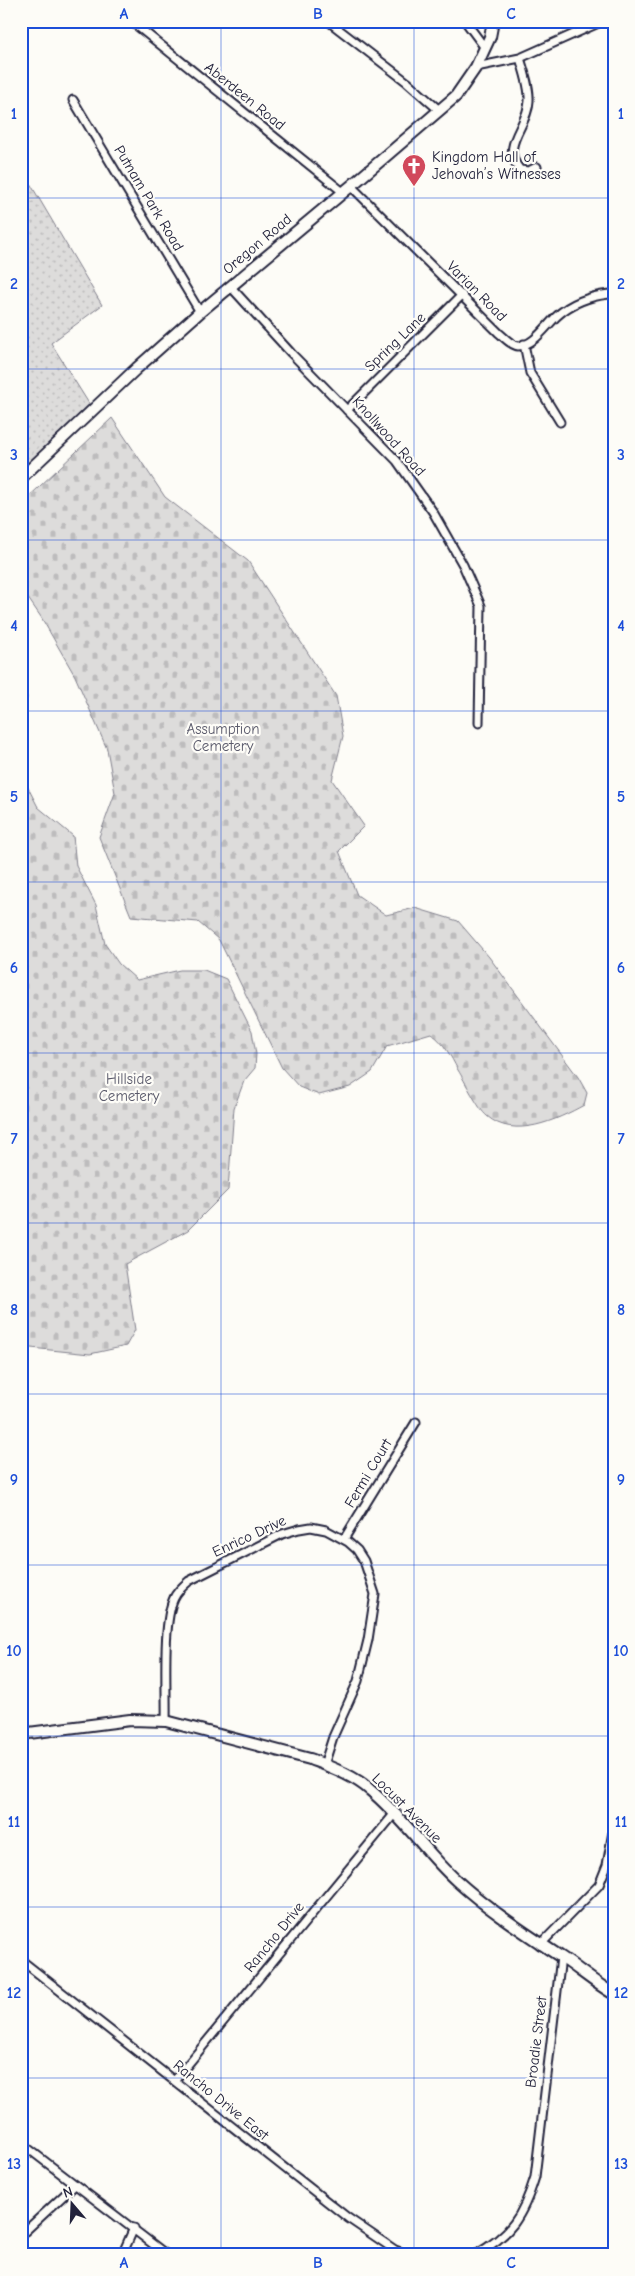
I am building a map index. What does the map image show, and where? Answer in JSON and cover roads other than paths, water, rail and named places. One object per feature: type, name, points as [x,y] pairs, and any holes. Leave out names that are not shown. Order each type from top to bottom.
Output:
[{"type":"street","name":"Aberdeen Road","points":[[131,21],[347,189]]},
{"type":"street","points":[[328,21],[407,82],[438,110]]},
{"type":"street","points":[[465,21],[485,48]]},
{"type":"street","name":"Oregon Road","points":[[21,478],[137,368],[200,312],[456,96],[476,67],[485,48],[493,21]]},
{"type":"street","points":[[476,67],[520,58],[603,21]]},
{"type":"street","points":[[520,58],[529,100],[523,123],[512,146],[514,163],[520,170],[529,171],[537,167]]},
{"type":"street","name":"Putnam Park Road","points":[[74,100],[200,312]]},
{"type":"street","name":"Varian Road","points":[[347,189],[462,295],[499,333],[514,345],[524,344]]},
{"type":"street","name":"Knollwood Road","points":[[230,286],[291,353],[397,461],[420,490],[463,565],[481,606],[479,723]]},
{"type":"street","points":[[560,422],[530,373],[524,344],[532,341],[562,311],[573,304],[614,294]]},
{"type":"street","name":"Spring Lane","points":[[347,410],[462,295]]},
{"type":"street","name":"Fermi Court","points":[[344,1539],[416,1422]]},
{"type":"street","name":"Enrico Drive","points":[[166,1721],[168,1617],[175,1596],[180,1589],[189,1581],[282,1534],[299,1528],[312,1527],[326,1530],[344,1539],[357,1550],[364,1561],[375,1594],[364,1663],[333,1737],[324,1765]]},
{"type":"street","name":"Locust Avenue","points":[[21,1734],[130,1720],[166,1721],[310,1759],[324,1765],[364,1785],[395,1813],[456,1880],[527,1936],[614,1994]]},
{"type":"street","name":"Rancho Drive","points":[[175,2080],[395,1813]]},
{"type":"street","points":[[540,1944],[599,1885],[607,1866],[614,1826]]},
{"type":"street","name":"Broadie Street","points":[[475,2255],[511,2230],[528,2200],[535,2177],[561,1957]]},
{"type":"street","name":"Rancho Drive East","points":[[21,1960],[348,2218],[396,2250],[409,2255]]},
{"type":"street","points":[[21,2143],[167,2255]]},
{"type":"street","points":[[21,2235],[75,2185]]},
{"type":"street","points":[[122,2255],[134,2228]]},
{"type":"place","name":"Kingdom Hall of Jehovah’s Witnesses","points":[[414,187]]},
{"type":"park label","name":"Assumption Cemetery","points":[[223,738]]},
{"type":"park label","name":"Hillside Cemetery","points":[[129,1088]]}]
